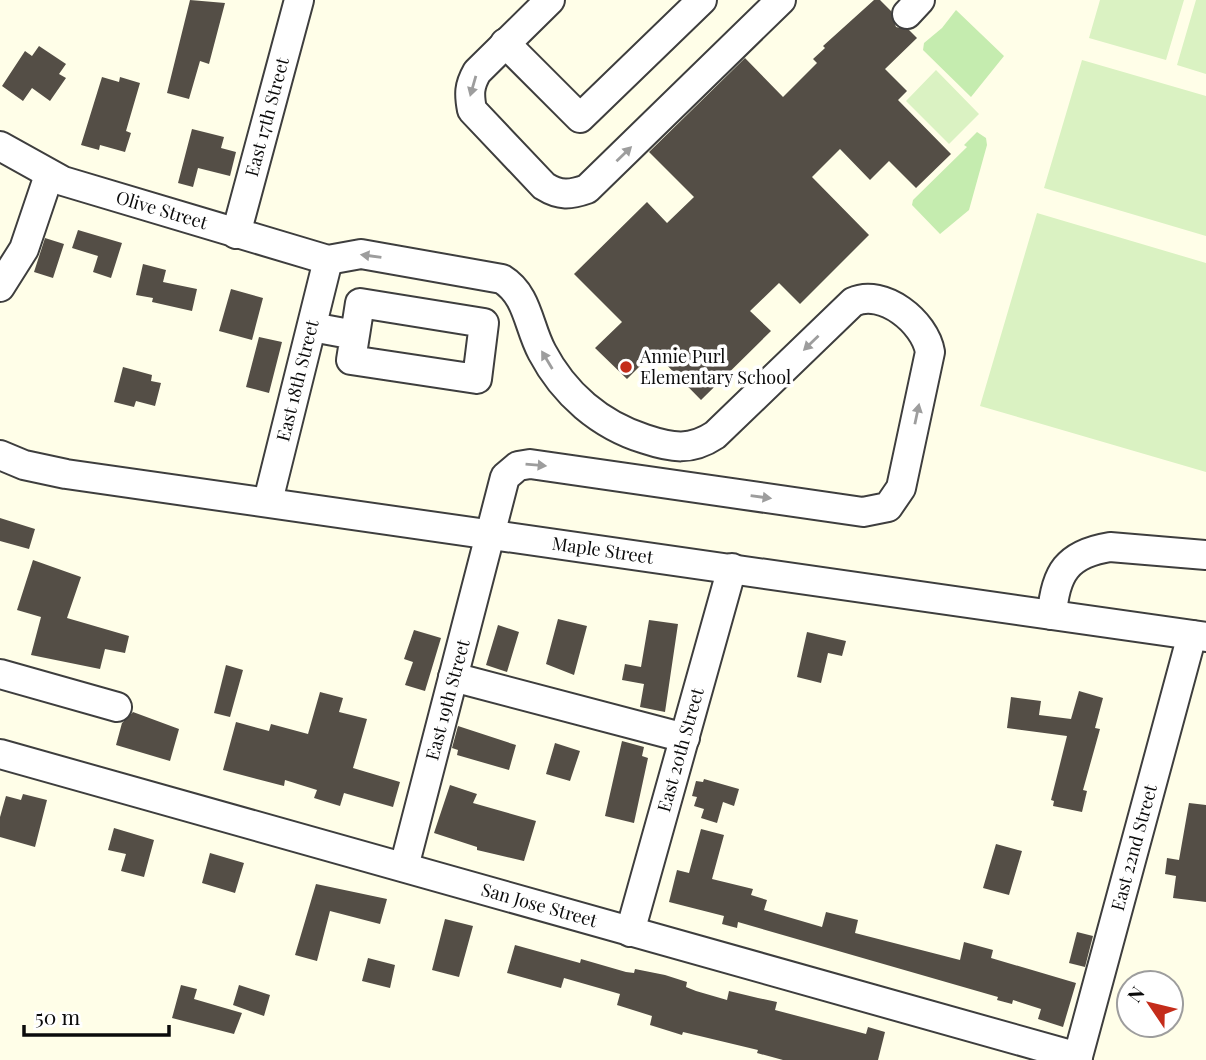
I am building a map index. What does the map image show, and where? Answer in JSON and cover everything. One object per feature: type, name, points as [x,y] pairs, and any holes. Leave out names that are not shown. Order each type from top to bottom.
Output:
[{"type":"street","name":"East 17th Street","points":[[236,234],[299,0]]},
{"type":"street","points":[[550,0],[477,72],[470,85],[472,110],[544,186],[557,194],[571,195],[587,189],[781,0]]},
{"type":"street","points":[[505,43],[580,118],[702,0]]},
{"type":"street","name":"Olive Street","points":[[0,146],[49,175],[328,260]]},
{"type":"street","points":[[0,287],[24,250],[49,175]]},
{"type":"street","name":"East 19th Street","points":[[328,260],[361,254],[502,279],[514,286],[523,300],[541,351],[558,378],[590,412],[622,432],[665,446],[685,448],[701,444],[715,435],[853,302],[863,297],[874,297],[893,305],[928,338],[930,352],[901,488],[888,507],[863,512],[530,464],[517,466],[505,477],[404,867]]},
{"type":"street","name":"East 18th Street","points":[[268,501],[328,260]]},
{"type":"street","points":[[359,303],[484,323],[477,379],[351,360],[355,335],[359,303]]},
{"type":"street","points":[[312,327],[355,335]]},
{"type":"street","name":"Maple Street","points":[[0,455],[24,465],[66,474],[1199,636]]},
{"type":"street","points":[[1052,615],[1056,582],[1068,563],[1094,549],[1110,547],[1206,555]]},
{"type":"street","name":"East 20th Street","points":[[630,932],[732,568]]},
{"type":"street","name":"East 22nd Street","points":[[1077,1059],[1199,636]]},
{"type":"street","points":[[0,674],[117,707]]},
{"type":"street","points":[[453,677],[685,738]]},
{"type":"street","name":"San Jose Street","points":[[0,754],[1077,1059]]},
{"type":"green space","points":[[1100,0],[1184,0],[1166,60],[1089,38]]},
{"type":"green space","points":[[1196,0],[1206,0],[1206,74],[1177,65]]},
{"type":"green space","points":[[956,10],[1004,56],[971,97],[923,50],[924,43],[942,28]]},
{"type":"green space","points":[[1082,60],[1206,96],[1206,236],[1044,188]]},
{"type":"green space","points":[[936,70],[979,114],[949,144],[906,101]]},
{"type":"green space","points":[[977,132],[986,138],[987,145],[969,210],[940,234],[912,205],[913,200],[967,147],[964,145]]},
{"type":"green space","points":[[1037,213],[1206,263],[1206,472],[980,406]]},
{"type":"building","points":[[190,0],[225,3],[209,64],[200,61],[189,99],[167,93]]},
{"type":"building","points":[[874,0],[880,0],[891,11],[896,27],[909,30],[917,38],[885,69],[907,91],[898,100],[951,154],[916,188],[889,161],[870,180],[840,149],[812,177],[869,235],[800,304],[779,283],[750,311],[771,331],[701,400],[654,352],[627,379],[595,348],[622,322],[574,274],[647,202],[667,223],[694,197],[649,152],[745,58],[783,97],[817,63],[813,59],[825,48],[823,46]]},
{"type":"building","points":[[39,46],[66,64],[59,74],[66,78],[50,101],[32,88],[23,101],[2,86],[25,51],[32,56]]},
{"type":"building","points":[[102,77],[119,82],[120,77],[140,83],[126,131],[131,133],[125,152],[100,145],[99,150],[81,145]]},
{"type":"building","points":[[192,129],[224,137],[221,148],[236,152],[230,176],[198,168],[193,187],[178,183]]},
{"type":"building","points":[[78,230],[122,243],[111,278],[93,272],[98,256],[72,248]]},
{"type":"building","points":[[45,238],[64,244],[53,278],[34,272]]},
{"type":"building","points":[[143,264],[166,270],[163,282],[197,289],[192,311],[152,302],[153,298],[136,295]]},
{"type":"building","points":[[231,289],[263,298],[252,340],[219,331]]},
{"type":"building","points":[[259,337],[282,342],[269,393],[246,387]]},
{"type":"building","points":[[123,367],[152,375],[151,381],[161,383],[155,406],[136,401],[134,407],[114,402]]},
{"type":"building","points":[[0,518],[35,529],[29,549],[0,541]]},
{"type":"building","points":[[33,560],[81,577],[67,618],[129,636],[125,653],[105,649],[100,669],[31,655],[41,617],[17,610]]},
{"type":"building","points":[[558,619],[587,626],[574,675],[546,664]]},
{"type":"building","points":[[649,620],[678,624],[665,712],[640,707],[644,684],[622,680],[625,664],[641,667]]},
{"type":"building","points":[[498,625],[519,632],[507,672],[486,665]]},
{"type":"building","points":[[414,630],[441,638],[425,691],[405,685],[413,662],[404,659]]},
{"type":"building","points":[[807,632],[846,641],[842,656],[828,653],[821,683],[797,677]]},
{"type":"building","points":[[226,665],[243,670],[230,717],[214,713]]},
{"type":"building","points":[[1079,691],[1103,698],[1095,728],[1100,729],[1083,790],[1087,791],[1082,812],[1053,806],[1054,801],[1051,800],[1067,736],[1007,728],[1011,697],[1041,701],[1039,715],[1071,719]]},
{"type":"building","points":[[320,692],[343,698],[339,712],[367,719],[353,768],[400,782],[393,807],[344,793],[340,806],[314,798],[317,790],[285,780],[284,786],[223,770],[236,722],[269,731],[271,724],[308,734]]},
{"type":"building","points":[[133,712],[179,729],[170,761],[116,745],[122,723]]},
{"type":"building","points":[[458,726],[516,745],[509,770],[457,755],[458,750],[452,748]]},
{"type":"building","points":[[622,741],[644,747],[642,756],[648,758],[634,823],[605,816]]},
{"type":"building","points":[[555,743],[580,751],[570,781],[546,774]]},
{"type":"building","points":[[704,779],[739,789],[734,806],[723,802],[717,823],[701,818],[704,809],[694,806],[697,797],[692,796],[696,781],[703,782]]},
{"type":"building","points":[[450,785],[477,794],[473,803],[536,821],[524,861],[477,850],[477,847],[434,833]]},
{"type":"building","points":[[23,794],[47,800],[35,847],[0,837],[0,817],[6,796],[21,800]]},
{"type":"building","points":[[1189,803],[1206,805],[1206,902],[1173,898],[1176,876],[1165,874],[1167,858],[1179,860]]},
{"type":"building","points":[[114,828],[154,840],[144,877],[121,871],[126,854],[108,850]]},
{"type":"building","points":[[701,829],[724,835],[712,879],[753,889],[751,895],[767,900],[764,910],[822,927],[826,912],[858,920],[855,933],[960,960],[964,942],[993,950],[991,958],[1076,983],[1063,1027],[1038,1019],[1041,1009],[1013,1000],[1012,1004],[997,1000],[998,997],[738,922],[737,928],[722,924],[724,916],[669,902],[677,870],[689,873]]},
{"type":"building","points":[[996,844],[1022,851],[1009,895],[983,888]]},
{"type":"building","points":[[210,853],[244,863],[235,893],[202,883]]},
{"type":"building","points":[[316,884],[387,899],[380,924],[330,911],[317,961],[295,955]]},
{"type":"building","points":[[445,919],[473,926],[459,977],[432,970]]},
{"type":"building","points":[[1077,932],[1093,936],[1085,967],[1069,963]]},
{"type":"building","points":[[515,945],[580,963],[581,959],[626,972],[634,973],[635,969],[665,975],[687,982],[686,987],[727,1000],[729,991],[777,1002],[775,1010],[866,1034],[868,1027],[885,1032],[878,1060],[783,1060],[757,1053],[758,1050],[683,1032],[682,1035],[650,1025],[652,1016],[617,1005],[620,994],[564,978],[561,988],[507,973]]},
{"type":"building","points":[[368,958],[395,965],[390,988],[362,981]]},
{"type":"building","points":[[181,985],[197,989],[194,999],[242,1013],[234,1034],[172,1018]]},
{"type":"building","points":[[239,985],[270,995],[264,1016],[233,1005]]},
{"type":"place","name":"Annie Purl Elementary School","points":[[626,367]]}]
